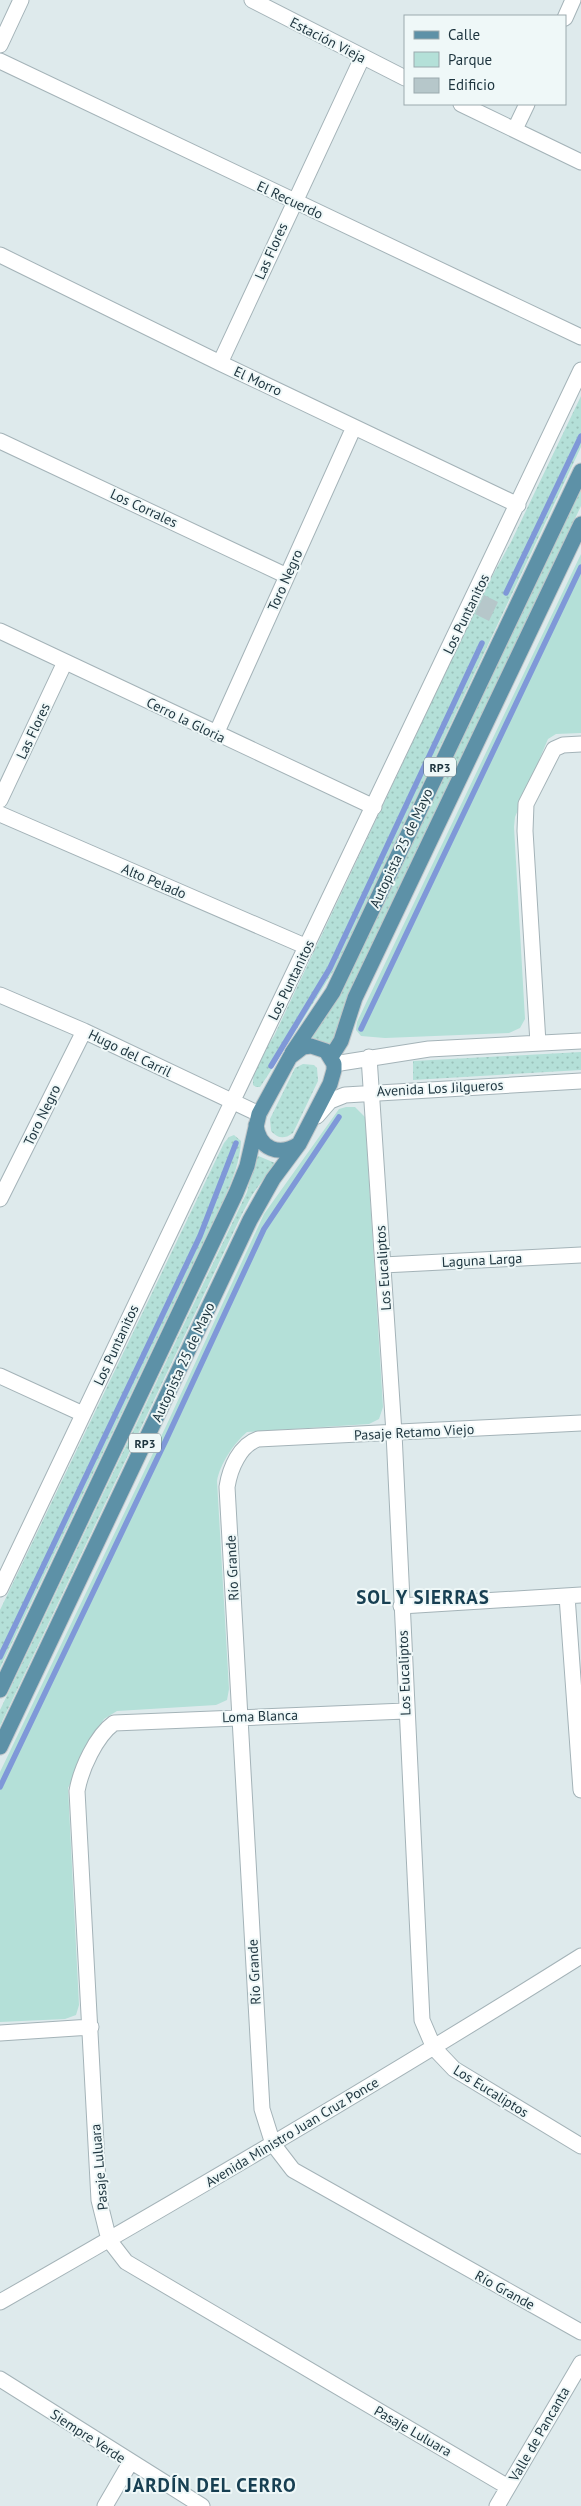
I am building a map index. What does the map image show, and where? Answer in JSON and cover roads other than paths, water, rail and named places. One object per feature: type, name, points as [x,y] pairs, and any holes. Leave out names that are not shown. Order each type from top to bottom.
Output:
[{"type":"main road","name":"Autopista 25 de Mayo","points":[[290,1057],[333,992],[581,471]]},
{"type":"main road","name":"Autopista 25 de Mayo","points":[[333,1060],[355,998],[581,524]]},
{"type":"main road","points":[[290,1057],[303,1048],[311,1046],[326,1051],[333,1060]]},
{"type":"main road","name":"RP3","points":[[258,1119],[290,1057]]},
{"type":"main road","name":"RP3","points":[[299,1144],[330,1084],[333,1060]]},
{"type":"main road","name":"Autopista 25 de Mayo","points":[[0,1690],[236,1194],[247,1166],[258,1119]]},
{"type":"main road","points":[[258,1119],[259,1139],[266,1147],[276,1151],[287,1151],[299,1144]]},
{"type":"main road","name":"Autopista 25 de Mayo","points":[[0,1748],[250,1220],[273,1179],[299,1144]]},
{"type":"street","points":[[0,45],[21,0]]},
{"type":"street","name":"Estación Vieja","points":[[252,0],[362,58],[404,78]]},
{"type":"street","points":[[566,16],[573,0]]},
{"type":"street","name":"Las Flores","points":[[220,363],[293,202],[362,58]]},
{"type":"street","name":"El Recuerdo","points":[[0,61],[293,202],[581,337]]},
{"type":"street","points":[[463,105],[581,162]]},
{"type":"street","points":[[516,129],[527,105]]},
{"type":"street","name":"El Morro","points":[[0,255],[220,363],[518,505]]},
{"type":"street","name":"Los Puntanitos","points":[[0,1589],[5,1564],[83,1414],[581,370]]},
{"type":"street","name":"Toro Negro","points":[[216,734],[354,427]]},
{"type":"street","name":"Los Corrales","points":[[0,441],[287,576]]},
{"type":"street","name":"Cerro la Gloria","points":[[0,631],[374,807]]},
{"type":"street","name":"Las Flores","points":[[0,800],[66,662]]},
{"type":"street","points":[[538,1043],[525,832],[526,804],[554,749],[564,745],[581,744]]},
{"type":"street","name":"Alto Pelado","points":[[0,814],[307,947]]},
{"type":"street","name":"Hugo del Carril","points":[[0,995],[84,1031],[232,1102],[258,1119]]},
{"type":"street","name":"Toro Negro","points":[[0,1199],[84,1031]]},
{"type":"street","points":[[333,1060],[429,1049],[581,1041]]},
{"type":"street","name":"Los Eucaliptos","points":[[369,1057],[394,1433],[405,1711],[422,2020],[434,2048],[454,2069],[581,2146]]},
{"type":"street","name":"Avenida Los Jilgueros","points":[[311,1123],[330,1101],[337,1097],[371,1092],[581,1082]]},
{"type":"street","name":"Laguna Larga","points":[[383,1265],[581,1255]]},
{"type":"street","points":[[0,1376],[83,1414]]},
{"type":"street","name":"Pasaje Retamo Viejo","points":[[248,1442],[258,1439],[581,1423]]},
{"type":"street","name":"Río Grande","points":[[248,1442],[230,1471],[227,1487],[262,2109],[273,2144],[294,2170],[581,2332]]},
{"type":"street","points":[[401,1606],[574,1596],[581,1790]]},
{"type":"street","name":"Loma Blanca","points":[[114,1723],[405,1711]]},
{"type":"street","name":"Pasaje Luluara","points":[[114,1723],[103,1731],[79,1780],[78,1791],[99,2200],[109,2240],[126,2262],[508,2486]]},
{"type":"street","name":"Avenida Ministro Juan Cruz Ponce","points":[[0,2302],[273,2144],[434,2048],[581,1956]]},
{"type":"street","points":[[0,2033],[91,2027]]},
{"type":"street","name":"Valle de Pancanta","points":[[496,2506],[581,2362]]},
{"type":"street","name":"Siempre Verde","points":[[0,2379],[130,2463],[202,2506]]},
{"type":"street","points":[[105,2506],[130,2463]]},
{"type":"waterway","points":[[506,593],[581,436]]},
{"type":"waterway","points":[[361,1029],[581,567]]},
{"type":"waterway","points":[[271,1066],[330,968],[482,643]]},
{"type":"waterway","points":[[0,1787],[166,1440],[264,1229],[339,1117]]},
{"type":"waterway","points":[[0,1657],[200,1236],[236,1143]]},
{"type":"district","name":"SOL Y SIERRAS","points":[[423,1597]]},
{"type":"district","name":"JARDÍN DEL CERRO","points":[[211,2485]]}]
